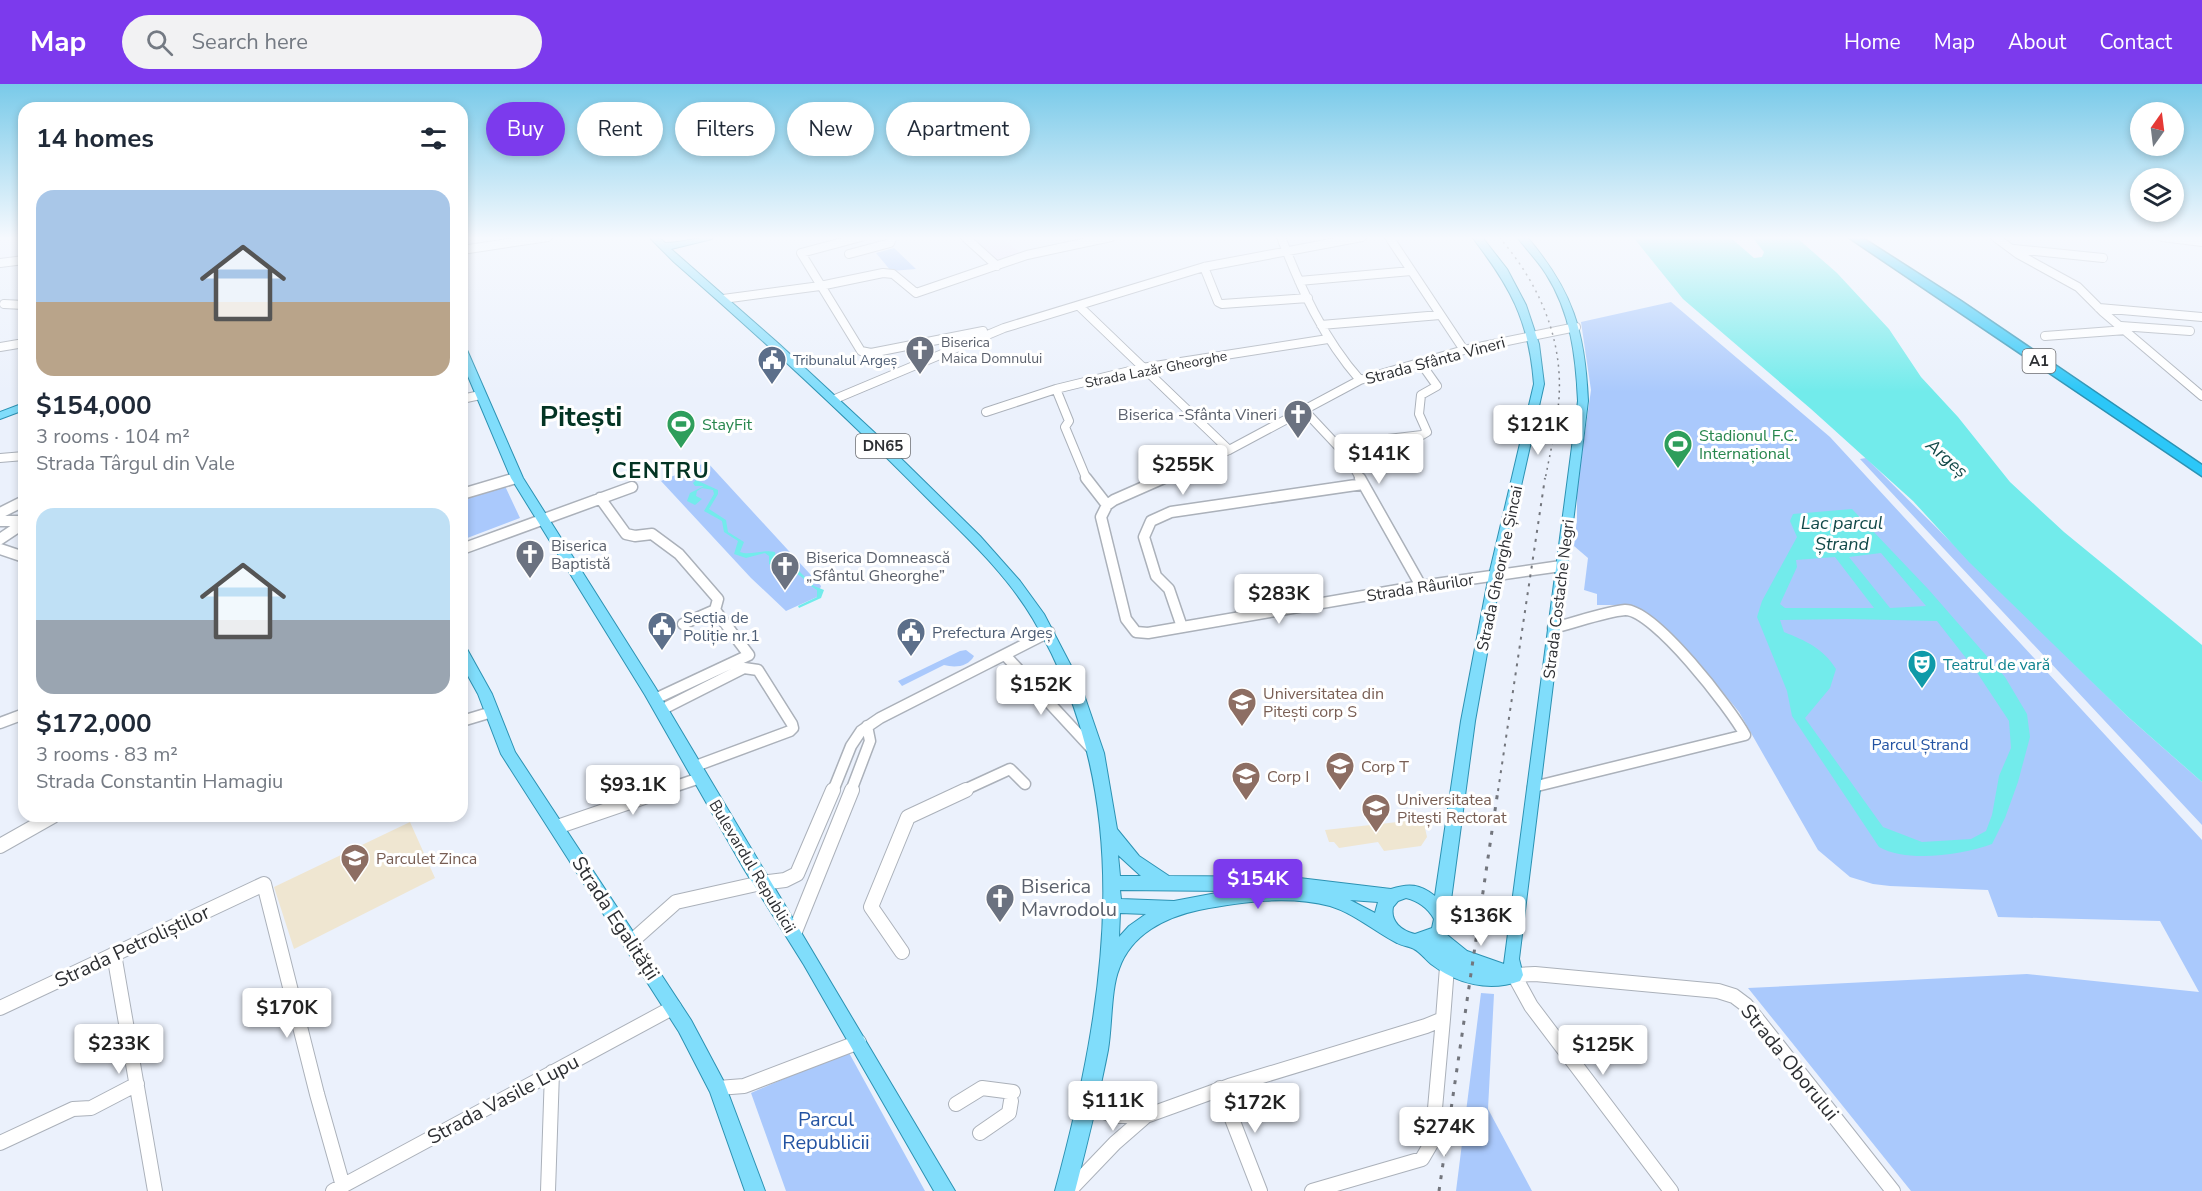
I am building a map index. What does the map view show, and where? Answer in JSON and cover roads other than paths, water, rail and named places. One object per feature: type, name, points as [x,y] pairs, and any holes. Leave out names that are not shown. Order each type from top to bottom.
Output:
[{"type":"highway","name":"A1","points":[[1936,289],[2202,472]]},
{"type":"highway","name":"A1","points":[[1939,289],[2202,463]]},
{"type":"main road","name":"DN65","points":[[710,289],[835,399],[996,562],[1026,598],[1049,632],[1073,681],[1098,753],[1110,832]]},
{"type":"main road","name":"Strada Gheorghe Șincai","points":[[1441,914],[1466,733],[1495,575],[1537,393],[1538,372],[1532,335],[1512,289]]},
{"type":"main road","name":"Strada Costache Negri","points":[[1514,975],[1511,960],[1583,407],[1576,327],[1560,289]]},
{"type":"main road","name":"Bulevardul Republicii","points":[[468,365],[517,478],[658,705],[761,883],[859,1042],[945,1191]]},
{"type":"main road","points":[[0,416],[18,408]]},
{"type":"main road","name":"Strada Egalității","points":[[468,664],[485,694],[503,745],[674,1007],[718,1088],[754,1191]]},
{"type":"main road","points":[[1110,832],[1134,864],[1168,882]]},
{"type":"main road","points":[[1067,1191],[1088,1106],[1101,1036],[1112,906],[1110,832]]},
{"type":"main road","points":[[1423,894],[1436,888],[1446,879]]},
{"type":"main road","points":[[1112,906],[1174,908],[1246,894],[1299,894],[1336,902],[1403,938],[1418,941],[1436,934],[1442,922],[1441,914],[1431,900],[1423,894],[1406,891],[1391,896],[1353,894],[1291,884],[1113,883]]},
{"type":"main road","points":[[1390,929],[1383,915],[1386,901],[1391,896]]},
{"type":"main road","points":[[1108,971],[1122,944],[1134,930],[1174,908]]},
{"type":"main road","points":[[1436,934],[1445,947],[1462,958],[1514,975]]},
{"type":"main road","points":[[1418,941],[1431,956],[1447,967],[1482,979],[1500,980],[1514,975]]},
{"type":"street","points":[[723,300],[802,289]]},
{"type":"street","points":[[822,289],[861,351],[866,353],[1004,328]]},
{"type":"street","points":[[910,289],[916,293],[929,289]]},
{"type":"street","points":[[835,399],[1004,328],[1134,289]]},
{"type":"street","points":[[1213,289],[1218,302],[1222,304],[1308,298]]},
{"type":"street","points":[[1303,289],[1328,339],[1360,380]]},
{"type":"street","points":[[1423,289],[1464,351]]},
{"type":"street","points":[[2080,289],[2202,396]]},
{"type":"street","points":[[4,304],[18,305]]},
{"type":"street","points":[[1078,306],[1229,450]]},
{"type":"street","points":[[2099,308],[2202,317]]},
{"type":"street","points":[[1321,325],[1440,315]]},
{"type":"street","name":"Strada Sfânta Vineri","points":[[1107,505],[1229,450],[1360,380],[1464,351],[1576,327]]},
{"type":"street","points":[[2045,336],[2123,328],[2190,331]]},
{"type":"street","name":"Strada Lazăr Gheorghe","points":[[986,412],[1056,389],[1142,368],[1328,339]]},
{"type":"street","points":[[0,347],[18,345]]},
{"type":"street","points":[[1337,444],[1422,435],[1427,432],[1419,414],[1421,395],[1437,386],[1420,362]]},
{"type":"street","points":[[1056,389],[1069,421],[1065,427],[1082,469],[1101,500],[1107,505]]},
{"type":"street","points":[[468,398],[480,395]]},
{"type":"street","points":[[1304,410],[1349,458],[1421,586]]},
{"type":"street","points":[[0,458],[18,456]]},
{"type":"street","points":[[468,492],[517,478]]},
{"type":"street","points":[[1182,627],[1169,589],[1156,576],[1147,547],[1145,530],[1151,521],[1171,512],[1363,484]]},
{"type":"street","points":[[468,547],[632,487]]},
{"type":"street","points":[[600,498],[626,534],[635,536],[652,534],[679,554],[718,599],[715,610]]},
{"type":"street","points":[[0,513],[18,502]]},
{"type":"street","name":"Strada Râurilor","points":[[1107,505],[1102,512],[1101,525],[1126,619],[1136,632],[1148,633],[1421,586],[1561,566]]},
{"type":"street","points":[[0,522],[18,522]]},
{"type":"street","points":[[0,539],[18,526]]},
{"type":"street","points":[[2,551],[18,555]]},
{"type":"street","points":[[683,624],[715,610]]},
{"type":"street","points":[[658,705],[748,657],[715,610]]},
{"type":"street","points":[[1533,787],[1745,735],[1733,712],[1699,673],[1656,628],[1635,611],[1627,610],[1553,628]]},
{"type":"street","points":[[631,942],[676,902],[761,883],[785,880],[797,873],[802,867],[851,746],[867,726],[1049,632]]},
{"type":"street","points":[[1005,655],[1082,740],[1098,753]]},
{"type":"street","points":[[557,827],[696,772],[793,728],[758,670],[751,667],[658,705]]},
{"type":"street","points":[[468,719],[492,712]]},
{"type":"street","points":[[0,723],[18,716]]},
{"type":"street","points":[[794,934],[858,776],[870,741],[867,726]]},
{"type":"street","points":[[902,952],[871,907],[908,817],[1010,769],[1025,784]]},
{"type":"street","points":[[0,846],[42,822]]},
{"type":"street","name":"Strada Petroliștilor","points":[[0,1008],[264,884],[317,1094],[338,1188]]},
{"type":"street","points":[[114,954],[155,1191]]},
{"type":"street","points":[[1312,1191],[1422,1159],[1428,1152],[1432,1142],[1447,967]]},
{"type":"street","name":"Strada Oborului","points":[[1514,975],[1535,974],[1605,980],[1718,991],[1734,996],[1746,1005],[1893,1191]]},
{"type":"street","points":[[1514,975],[1531,1006],[1671,1191]]},
{"type":"street","name":"Strada Vasile Lupu","points":[[338,1188],[674,1007]]},
{"type":"street","points":[[1088,1106],[1115,1116],[1146,1116],[1220,1089],[1443,1019]]},
{"type":"street","points":[[718,1088],[744,1086],[859,1042]]},
{"type":"street","points":[[548,1191],[552,1072]]},
{"type":"street","points":[[0,1143],[73,1108],[91,1108],[137,1084]]},
{"type":"street","points":[[957,1104],[982,1088],[1012,1096],[1009,1113],[980,1133]]},
{"type":"street","points":[[1220,1089],[1260,1191]]},
{"type":"street","points":[[1067,1191],[1146,1116]]},
{"type":"water","name":"Argeș","points":[[1675,289],[1852,289],[1889,329],[1921,377],[1958,417],[2010,482],[2064,532],[2202,645],[2202,782],[2127,716],[1969,562],[1913,501],[1811,409],[1683,299]]},
{"type":"water","points":[[696,480],[718,490],[709,509],[726,520],[728,532],[744,542],[740,552],[775,552],[776,563],[779,567],[799,571],[814,586],[824,590],[821,598],[799,608],[798,606],[817,597],[817,590],[794,572],[769,564],[769,556],[765,553],[746,558],[734,554],[738,541],[724,532],[722,521],[704,511],[714,494],[713,490],[702,488],[697,491],[696,496],[702,499],[695,505],[687,501],[690,493],[704,486],[695,486],[693,483]]},
{"type":"water","name":"Lac parcul Ștrand","points":[[1852,509],[1929,590],[2005,677],[2027,714],[2030,737],[2018,782],[2005,818],[1992,844],[1935,856],[1905,855],[1879,847],[1792,716],[1787,691],[1757,617],[1762,601],[1797,537],[1790,521],[1793,514]],"holes":[[[1881,553],[1926,606],[1890,608],[1849,557]],[[1835,557],[1874,608],[1785,608],[1780,604],[1797,567],[1796,560]],[[1780,620],[1937,621],[1976,671],[2009,721],[2011,748],[1999,776],[1992,815],[1986,831],[1971,839],[1922,842],[1883,827],[1805,718],[1830,688],[1836,669],[1820,650],[1784,632]]]},
{"type":"railway","points":[[1534,289],[1552,332],[1559,375],[1555,429],[1545,480]]},
{"type":"railway","points":[[1498,791],[1545,478]]},
{"type":"railway","points":[[1439,1191],[1498,790]]},
{"type":"place","name":"Biserica Maica Domnului","points":[[920,376]]},
{"type":"place","name":"Tribunalul Argeș","points":[[772,386]]},
{"type":"place","name":"Biserica -Sfânta Vineri","points":[[1298,440]]},
{"type":"place","name":"StayFit","points":[[681,450]]},
{"type":"place","name":"Stadionul F.C. Internațional","points":[[1678,470]]},
{"type":"place","name":"Biserica Baptistă","points":[[530,580]]},
{"type":"place","name":"Biserica Domnească „Sfântul Gheorghe”","points":[[785,592]]},
{"type":"place","name":"Secția de Poliție nr.1","points":[[662,652]]},
{"type":"place","name":"Prefectura Argeș","points":[[911,658]]},
{"type":"place","name":"Teatrul de vară","points":[[1922,690]]},
{"type":"place","name":"Universitatea din Pitești corp S","points":[[1242,728]]},
{"type":"place","name":"Corp T","points":[[1340,792]]},
{"type":"place","name":"Corp I","points":[[1246,802]]},
{"type":"place","name":"Universitatea Pitești Rectorat","points":[[1376,834]]},
{"type":"place","name":"Parculet Zinca","points":[[355,884]]},
{"type":"place","name":"Biserica Mavrodolu","points":[[1000,924]]},
{"type":"district","name":"Pitești","points":[[581,416]]},
{"type":"district","name":"CENTRU","points":[[661,470]]},
{"type":"park label","name":"Parcul Ștrand","points":[[1920,744]]},
{"type":"park label","name":"Parcul Republicii","points":[[826,1130]]}]
